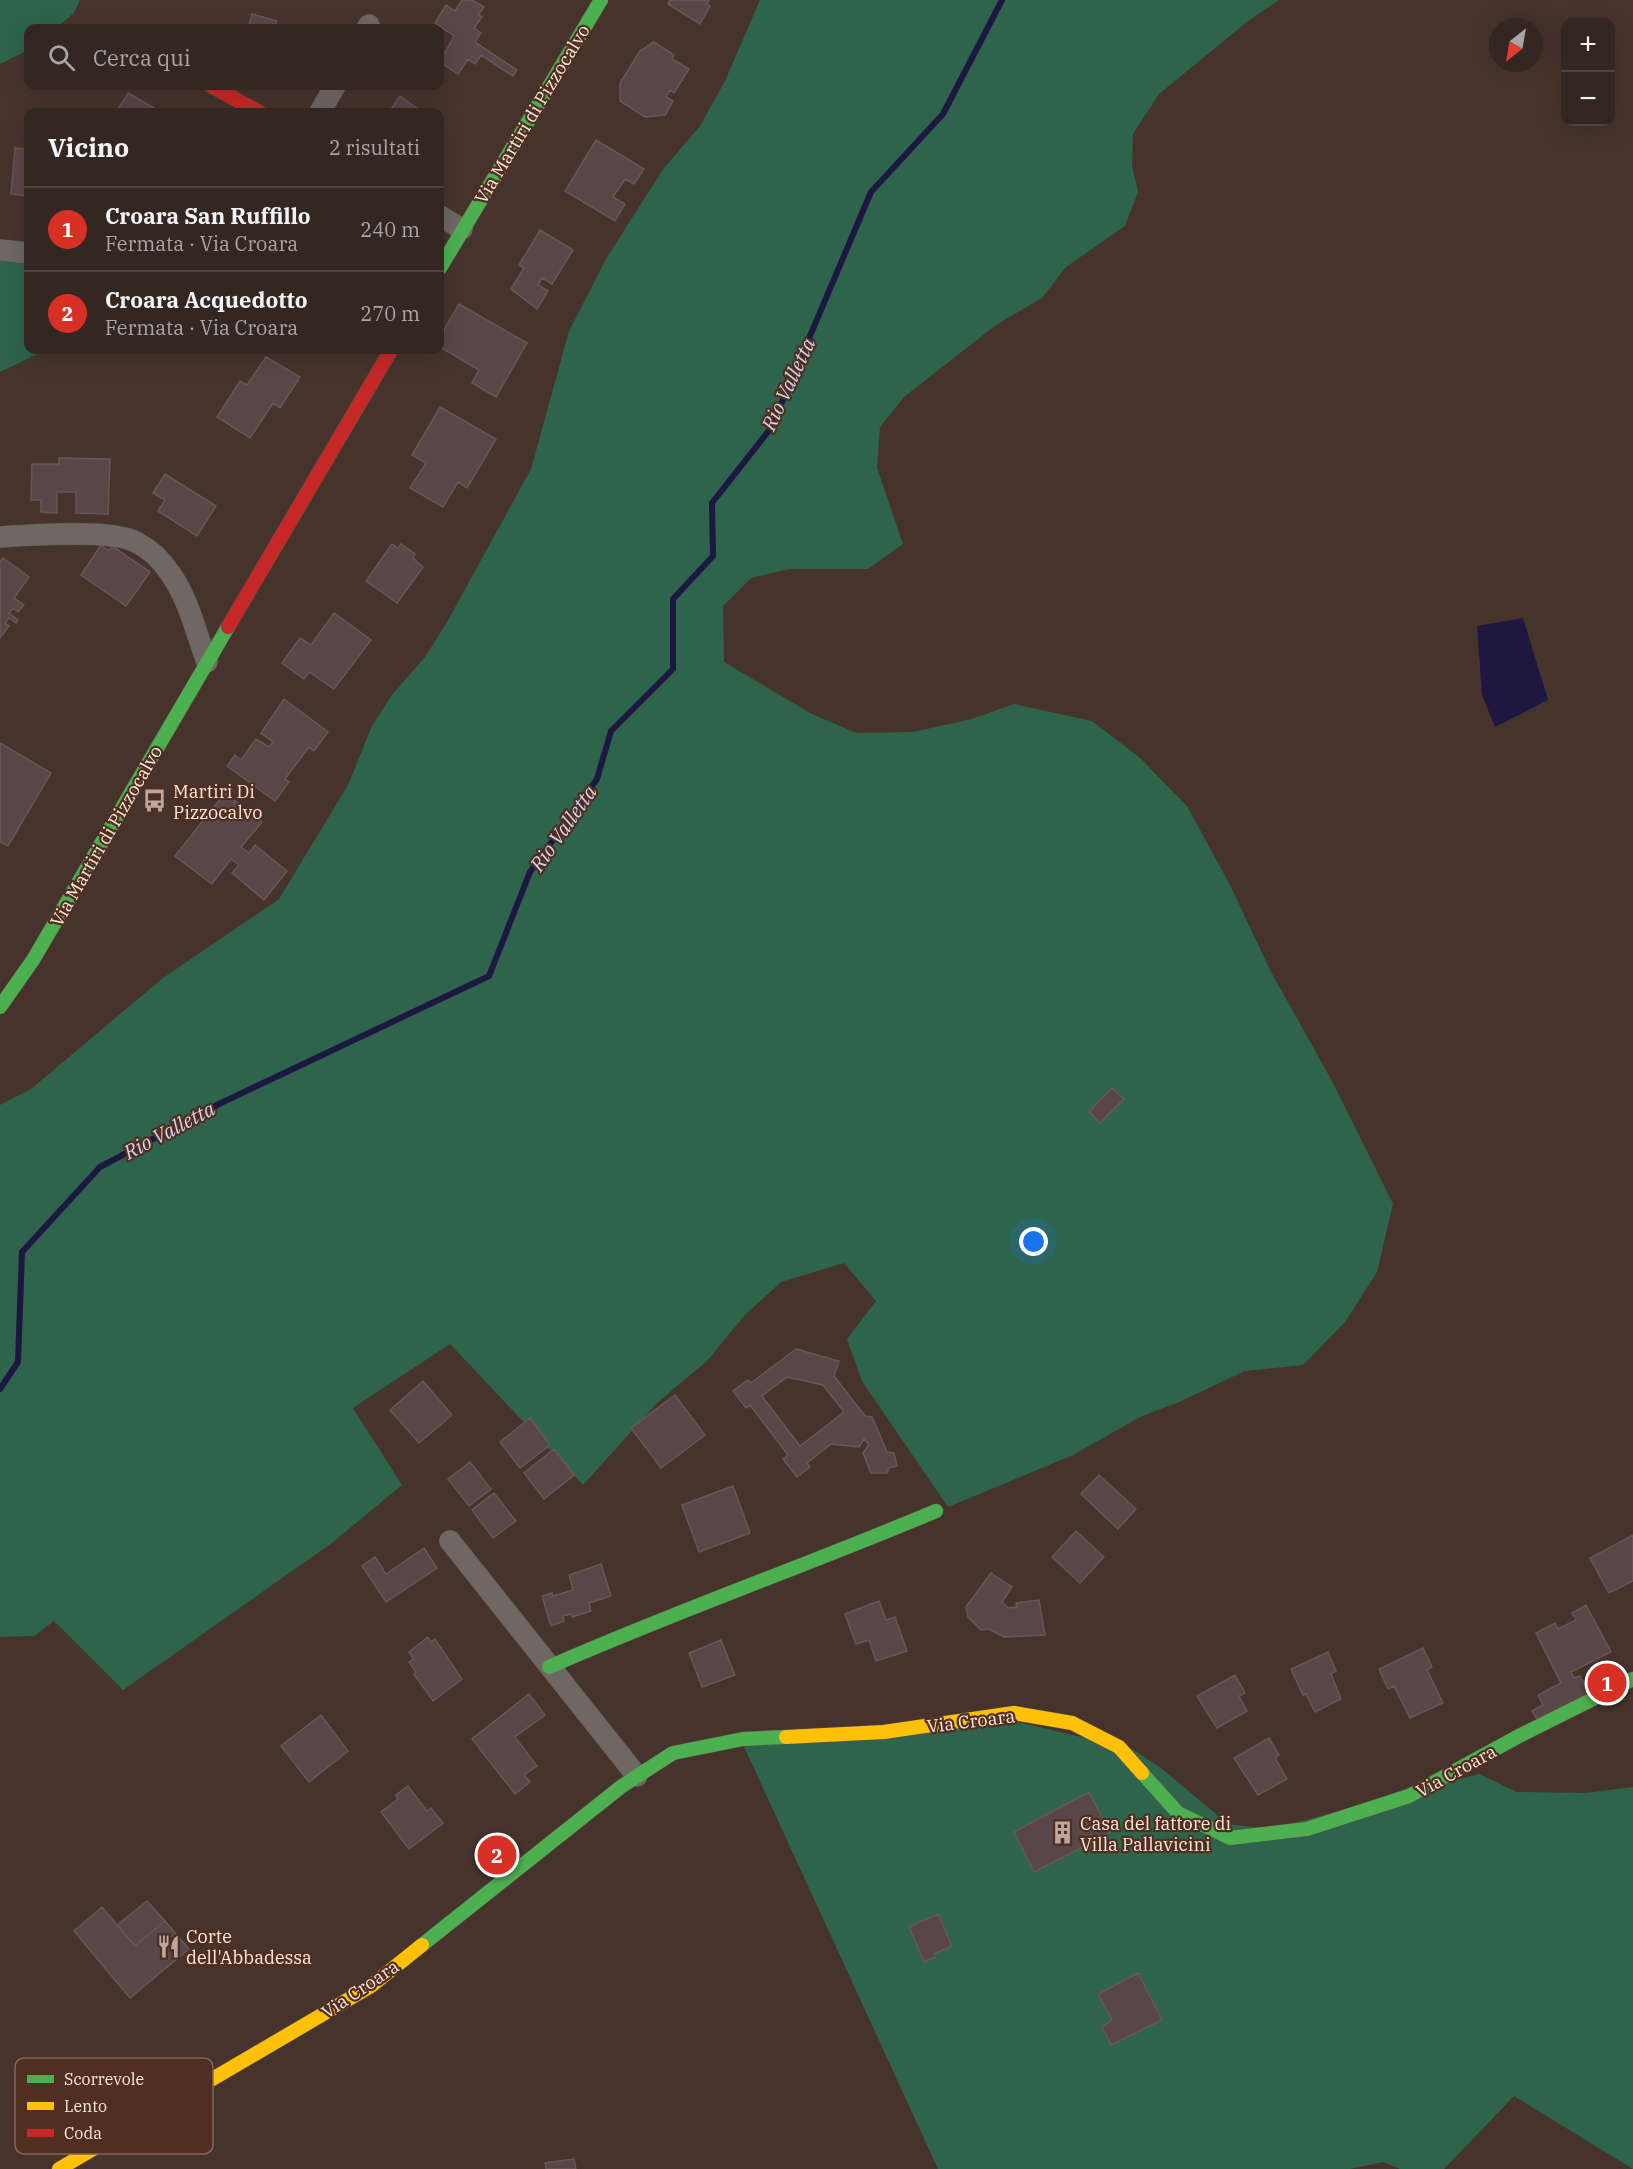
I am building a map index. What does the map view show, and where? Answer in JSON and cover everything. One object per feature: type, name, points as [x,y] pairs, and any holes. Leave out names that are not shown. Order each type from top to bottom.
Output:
[{"type":"street","name":"Via Martiri di Pizzocalvo","points":[[444,261],[601,0]]},
{"type":"street","points":[[218,90],[252,108]]},
{"type":"street","points":[[322,108],[333,90]]},
{"type":"street","points":[[444,218],[462,229]]},
{"type":"street","points":[[0,250],[24,253]]},
{"type":"street","name":"Via Martiri di Pizzocalvo","points":[[0,1007],[33,960],[389,354]]},
{"type":"street","points":[[0,537],[111,535],[135,542],[155,555],[171,573],[186,603],[207,662]]},
{"type":"street","points":[[549,1667],[638,1628],[816,1562],[936,1510]]},
{"type":"street","points":[[450,1541],[637,1776]]},
{"type":"street","name":"Via Croara","points":[[213,2079],[371,1986],[637,1776],[673,1753],[743,1739],[884,1732],[1014,1713],[1072,1723],[1119,1747],[1178,1813],[1230,1838],[1307,1829],[1409,1796],[1519,1736],[1633,1679]]},
{"type":"street","name":"Via Croara","points":[[59,2169],[85,2154]]},
{"type":"green space","points":[[0,0],[80,0],[74,13],[61,24],[24,24],[24,52],[0,64]]},
{"type":"green space","points":[[760,0],[1279,0],[1248,21],[1159,94],[1133,134],[1132,165],[1138,192],[1125,226],[1066,267],[1042,298],[996,325],[904,397],[880,427],[877,468],[903,544],[868,569],[789,569],[751,578],[723,606],[724,662],[812,714],[856,733],[913,732],[972,719],[1014,704],[1092,721],[1139,757],[1187,806],[1230,885],[1271,972],[1332,1081],[1393,1204],[1377,1272],[1345,1322],[1303,1365],[1245,1371],[1179,1402],[1142,1416],[1073,1455],[948,1507],[862,1381],[847,1339],[876,1301],[844,1263],[781,1282],[745,1315],[707,1361],[657,1403],[583,1485],[450,1344],[353,1408],[402,1485],[332,1543],[123,1690],[54,1621],[34,1636],[0,1637],[0,1105],[31,1089],[163,978],[279,899],[348,785],[372,726],[391,696],[425,657],[446,624],[531,469],[569,331],[607,257],[664,168],[700,126],[725,81]]},
{"type":"green space","points":[[0,259],[24,264],[24,354],[38,354],[0,372]]},
{"type":"green space","points":[[1018,1722],[1132,1749],[1161,1768],[1228,1824],[1271,1829],[1479,1774],[1517,1792],[1586,1793],[1633,1787],[1633,2169],[1514,2096],[1444,2169],[1400,2169],[1383,2162],[1350,2169],[938,2169],[741,1740]]},
{"type":"shaded area","points":[[1523,618],[1548,700],[1495,727],[1482,695],[1477,626]]},
{"type":"building","points":[[462,0],[472,0],[484,7],[478,15],[482,17],[474,28],[481,33],[475,42],[517,70],[513,76],[481,55],[475,64],[468,59],[458,74],[444,65],[444,55],[454,36],[444,29],[444,24],[435,23],[446,5],[455,11]]},
{"type":"building","points":[[670,0],[709,0],[707,4],[710,6],[700,24],[668,4]]},
{"type":"building","points":[[252,14],[277,21],[276,24],[249,24]]},
{"type":"building","points":[[654,42],[674,55],[672,59],[689,69],[674,93],[670,90],[666,97],[673,101],[665,115],[645,117],[620,101],[620,83],[640,51]]},
{"type":"building","points":[[128,93],[154,108],[119,108]]},
{"type":"building","points":[[400,96],[416,108],[392,108]]},
{"type":"building","points":[[596,140],[644,169],[634,184],[625,179],[613,197],[625,204],[615,221],[565,191]]},
{"type":"building","points":[[15,148],[24,149],[24,196],[11,194]]},
{"type":"building","points":[[540,230],[573,250],[552,284],[542,278],[538,285],[548,291],[537,309],[511,289],[524,268],[519,265]]},
{"type":"building","points":[[459,304],[527,343],[496,397],[472,383],[479,370],[444,349],[444,330]]},
{"type":"building","points":[[266,357],[300,377],[280,408],[273,403],[250,438],[217,417],[240,381],[247,385]]},
{"type":"building","points":[[440,407],[496,439],[467,488],[458,482],[443,507],[410,488],[426,463],[412,455]]},
{"type":"building","points":[[59,458],[110,459],[108,514],[76,513],[76,492],[57,492],[57,513],[41,512],[41,500],[31,500],[32,464],[59,464]]},
{"type":"building","points":[[165,474],[216,506],[197,536],[158,511],[165,500],[153,493]]},
{"type":"building","points":[[392,544],[398,548],[401,544],[415,554],[413,558],[423,567],[397,603],[366,581]]},
{"type":"building","points":[[101,545],[109,551],[112,546],[150,572],[126,606],[81,575]]},
{"type":"building","points":[[3,558],[29,577],[14,598],[24,605],[18,612],[13,608],[9,613],[18,620],[16,623],[9,618],[5,623],[9,626],[0,638],[0,562]]},
{"type":"building","points":[[334,613],[371,640],[334,689],[309,672],[304,679],[282,663],[300,638],[311,645]]},
{"type":"building","points":[[284,699],[328,732],[314,751],[309,747],[285,779],[289,782],[275,801],[227,766],[235,755],[241,760],[256,739],[269,747],[273,742],[261,733]]},
{"type":"building","points":[[0,743],[51,773],[8,846],[0,842]]},
{"type":"building","points":[[225,793],[262,822],[241,847],[249,853],[255,845],[287,871],[264,900],[232,873],[239,865],[231,859],[212,884],[175,856]]},
{"type":"building","points":[[1112,1088],[1124,1099],[1100,1123],[1089,1112]]},
{"type":"building","points":[[796,1349],[839,1361],[834,1376],[865,1416],[872,1417],[887,1452],[894,1453],[897,1466],[889,1468],[887,1473],[871,1473],[863,1453],[869,1444],[864,1439],[859,1447],[831,1444],[807,1463],[810,1467],[797,1477],[783,1459],[788,1455],[750,1405],[746,1408],[733,1391],[748,1380],[751,1383]],"holes":[[[787,1377],[823,1385],[844,1412],[800,1446],[762,1396]]]},
{"type":"building","points":[[423,1381],[452,1415],[419,1443],[390,1410]]},
{"type":"building","points":[[675,1395],[705,1435],[661,1468],[631,1428]]},
{"type":"building","points":[[530,1418],[550,1445],[520,1468],[500,1442]]},
{"type":"building","points":[[554,1449],[574,1475],[544,1499],[524,1473]]},
{"type":"building","points":[[470,1462],[491,1489],[469,1506],[448,1479]]},
{"type":"building","points":[[1099,1475],[1136,1509],[1118,1529],[1081,1494]]},
{"type":"building","points":[[733,1486],[750,1533],[699,1552],[682,1505]]},
{"type":"building","points":[[494,1493],[516,1521],[493,1538],[472,1510]]},
{"type":"building","points":[[1076,1531],[1104,1557],[1080,1583],[1052,1557]]},
{"type":"building","points":[[1633,1535],[1633,1581],[1609,1593],[1590,1558]]},
{"type":"building","points":[[424,1548],[437,1568],[386,1602],[362,1566],[375,1557],[386,1574]]},
{"type":"building","points":[[601,1564],[611,1596],[589,1603],[591,1611],[572,1617],[571,1614],[563,1616],[564,1621],[551,1626],[542,1596],[552,1593],[553,1596],[573,1590],[569,1575]]},
{"type":"building","points":[[991,1573],[1012,1587],[1002,1602],[1008,1608],[1017,1607],[1016,1603],[1039,1600],[1045,1635],[1004,1637],[989,1629],[981,1630],[968,1617],[966,1607]]},
{"type":"building","points":[[879,1601],[886,1620],[895,1617],[907,1651],[876,1661],[869,1640],[856,1644],[845,1614]]},
{"type":"building","points":[[1586,1605],[1611,1652],[1571,1672],[1574,1678],[1580,1676],[1590,1695],[1538,1721],[1532,1711],[1543,1705],[1538,1695],[1561,1683],[1536,1633],[1555,1623],[1558,1629],[1576,1620],[1572,1613]]},
{"type":"building","points":[[428,1637],[431,1642],[435,1639],[462,1679],[433,1701],[414,1674],[416,1672],[409,1662],[414,1659],[409,1652]]},
{"type":"building","points":[[721,1640],[735,1675],[702,1687],[689,1653]]},
{"type":"building","points":[[1423,1648],[1432,1667],[1427,1670],[1443,1703],[1410,1718],[1394,1686],[1388,1689],[1379,1669]]},
{"type":"building","points":[[1328,1652],[1336,1671],[1331,1674],[1341,1699],[1315,1712],[1306,1694],[1303,1695],[1291,1669]]},
{"type":"building","points":[[1235,1675],[1245,1693],[1239,1696],[1247,1711],[1217,1728],[1197,1696]]},
{"type":"building","points":[[529,1694],[545,1715],[515,1737],[537,1766],[524,1775],[530,1782],[515,1794],[472,1739]]},
{"type":"building","points":[[321,1715],[348,1751],[309,1782],[281,1746]]},
{"type":"building","points":[[1269,1738],[1279,1755],[1275,1758],[1287,1779],[1258,1795],[1234,1758]]},
{"type":"building","points":[[408,1786],[427,1811],[431,1808],[443,1823],[409,1849],[381,1812],[398,1799],[396,1795]]},
{"type":"building","name":"Casa del fattore di Villa Pallavicini","points":[[1089,1792],[1110,1833],[1034,1872],[1014,1832]]},
{"type":"building","points":[[147,1901],[165,1921],[135,1946],[117,1925]]},
{"type":"building","points":[[102,1907],[135,1946],[165,1921],[189,1949],[130,1998],[74,1931]]},
{"type":"building","points":[[938,1914],[952,1946],[934,1954],[935,1957],[924,1962],[909,1927]]},
{"type":"building","points":[[1138,1973],[1162,2020],[1111,2045],[1102,2027],[1112,2020],[1098,1994]]},
{"type":"building","points":[[574,2159],[576,2169],[546,2169],[545,2163]]},
{"type":"waterway","name":"Rio Valletta","points":[[0,1389],[18,1362],[22,1252],[100,1167],[221,1103],[489,976],[530,872],[597,779],[611,731],[673,669],[673,599],[713,556],[712,503],[771,428],[871,192],[943,114],[1002,0]]},
{"type":"traffic: fast","points":[[444,261],[601,0]]},
{"type":"traffic: fast","points":[[0,1007],[33,960],[228,627]]},
{"type":"traffic: fast","points":[[549,1667],[936,1511]]},
{"type":"traffic: fast","points":[[1142,1773],[1178,1813],[1230,1838],[1307,1829],[1409,1796],[1519,1736],[1633,1679]]},
{"type":"traffic: fast","points":[[422,1945],[622,1786],[673,1753],[743,1739],[786,1737]]},
{"type":"traffic: slow","points":[[786,1737],[884,1732],[1014,1713],[1072,1723],[1119,1747],[1142,1773]]},
{"type":"traffic: slow","points":[[213,2079],[371,1986],[422,1945]]},
{"type":"traffic: slow","points":[[59,2169],[85,2154]]},
{"type":"traffic: jam","points":[[218,90],[252,108]]},
{"type":"traffic: jam","points":[[228,627],[389,354]]},
{"type":"place","name":"Martiri Di Pizzocalvo","points":[[155,801]]},
{"type":"place","name":"Croara San Ruffillo","points":[[1607,1683]]},
{"type":"place","name":"Casa del fattore di Villa Pallavicini","points":[[1062,1833]]},
{"type":"place","name":"Croara Acquedotto","points":[[497,1855]]},
{"type":"place","name":"Corte dell'Abbadessa","points":[[168,1946]]}]
